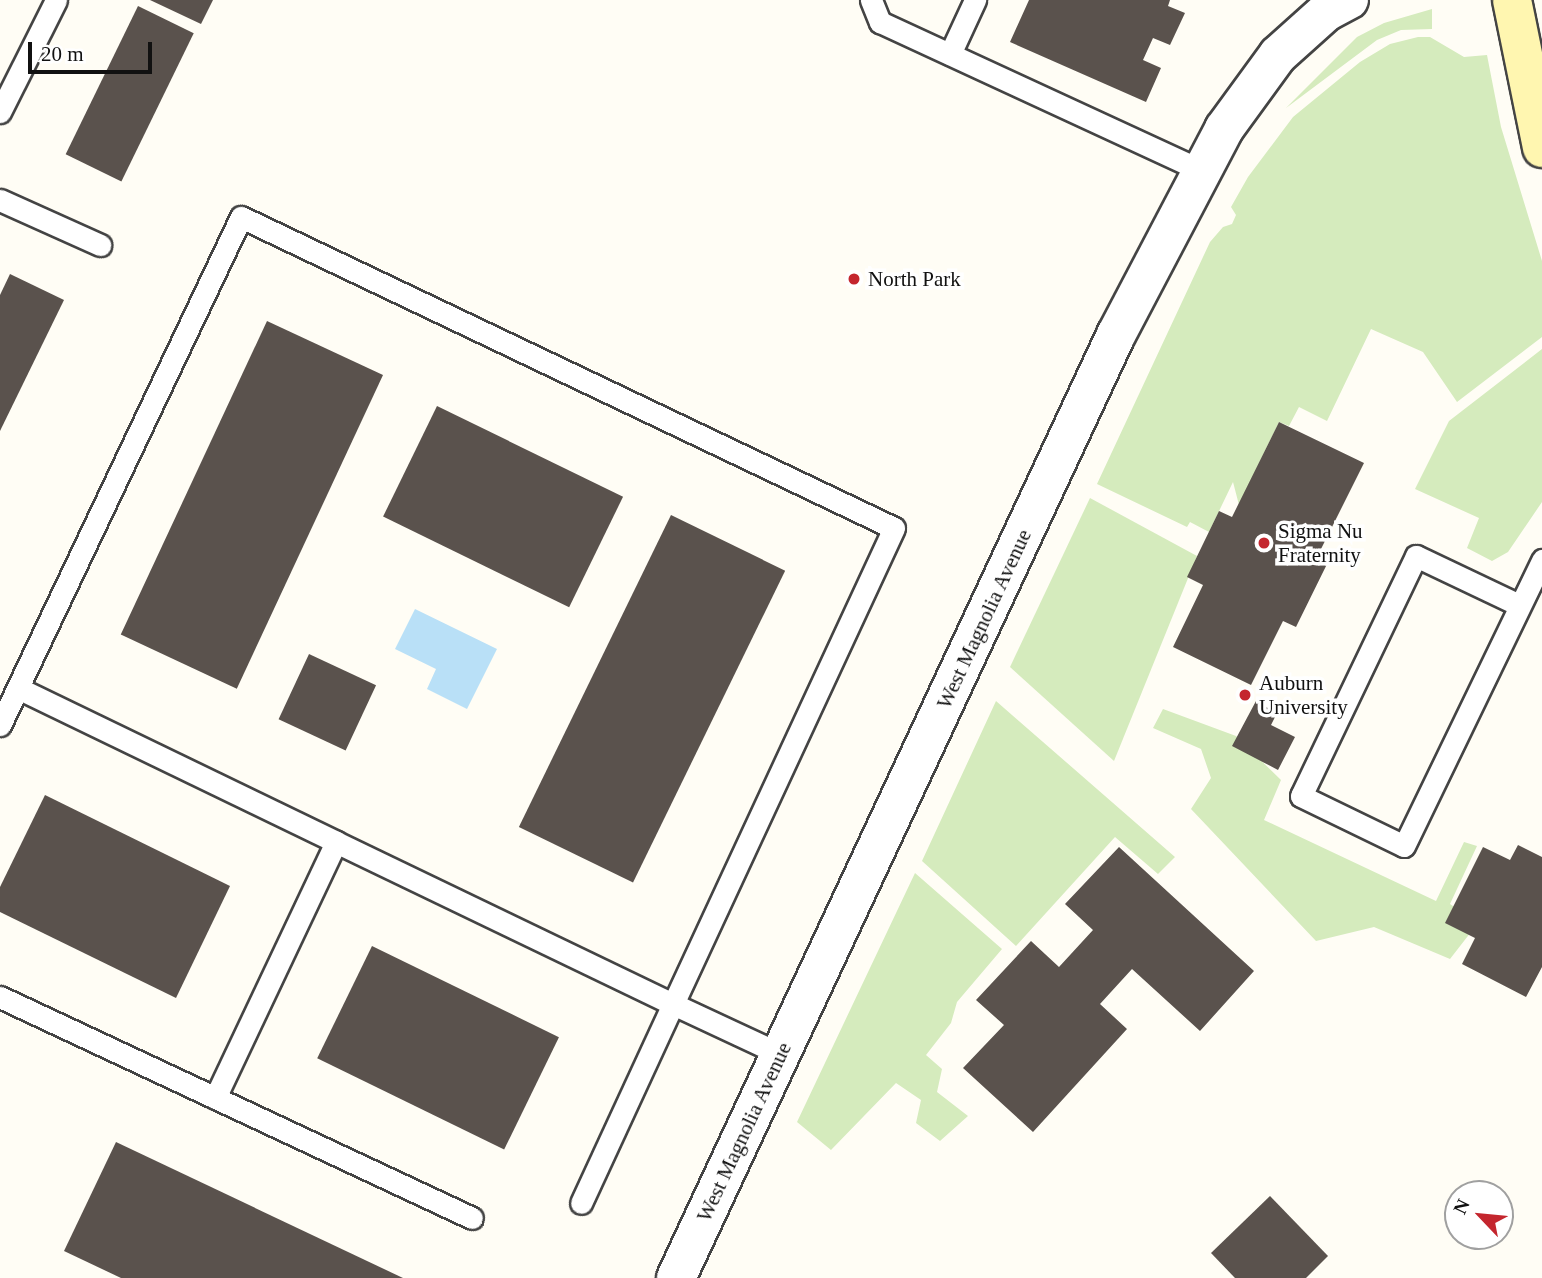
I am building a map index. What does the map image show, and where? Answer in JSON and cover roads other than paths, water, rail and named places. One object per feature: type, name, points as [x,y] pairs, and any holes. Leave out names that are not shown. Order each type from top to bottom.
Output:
[{"type":"street","name":"West Magnolia Avenue","points":[[676,1278],[1116,335],[1224,129],[1278,55],[1326,12],[1349,0]]},
{"type":"street","points":[[1512,0],[1542,148]]},
{"type":"lane","points":[[0,112],[56,0]]},
{"type":"lane","points":[[871,0],[880,22],[1202,171]]},
{"type":"lane","points":[[950,54],[975,0]]},
{"type":"lane","points":[[0,200],[100,245]]},
{"type":"lane","points":[[0,725],[241,217],[894,528],[582,1203]]},
{"type":"lane","points":[[1519,605],[1416,556],[1301,796],[1404,846],[1542,560]]},
{"type":"lane","points":[[18,688],[780,1054]]},
{"type":"lane","points":[[215,1098],[336,842]]},
{"type":"lane","points":[[0,997],[472,1218]]},
{"type":"water","points":[[415,609],[497,649],[467,709],[427,689],[436,669],[395,649]]},
{"type":"place","name":"North Park","points":[[854,279]]},
{"type":"place","name":"Sigma Nu Fraternity","points":[[1264,543]]},
{"type":"place","name":"Auburn University","points":[[1245,695]]}]
